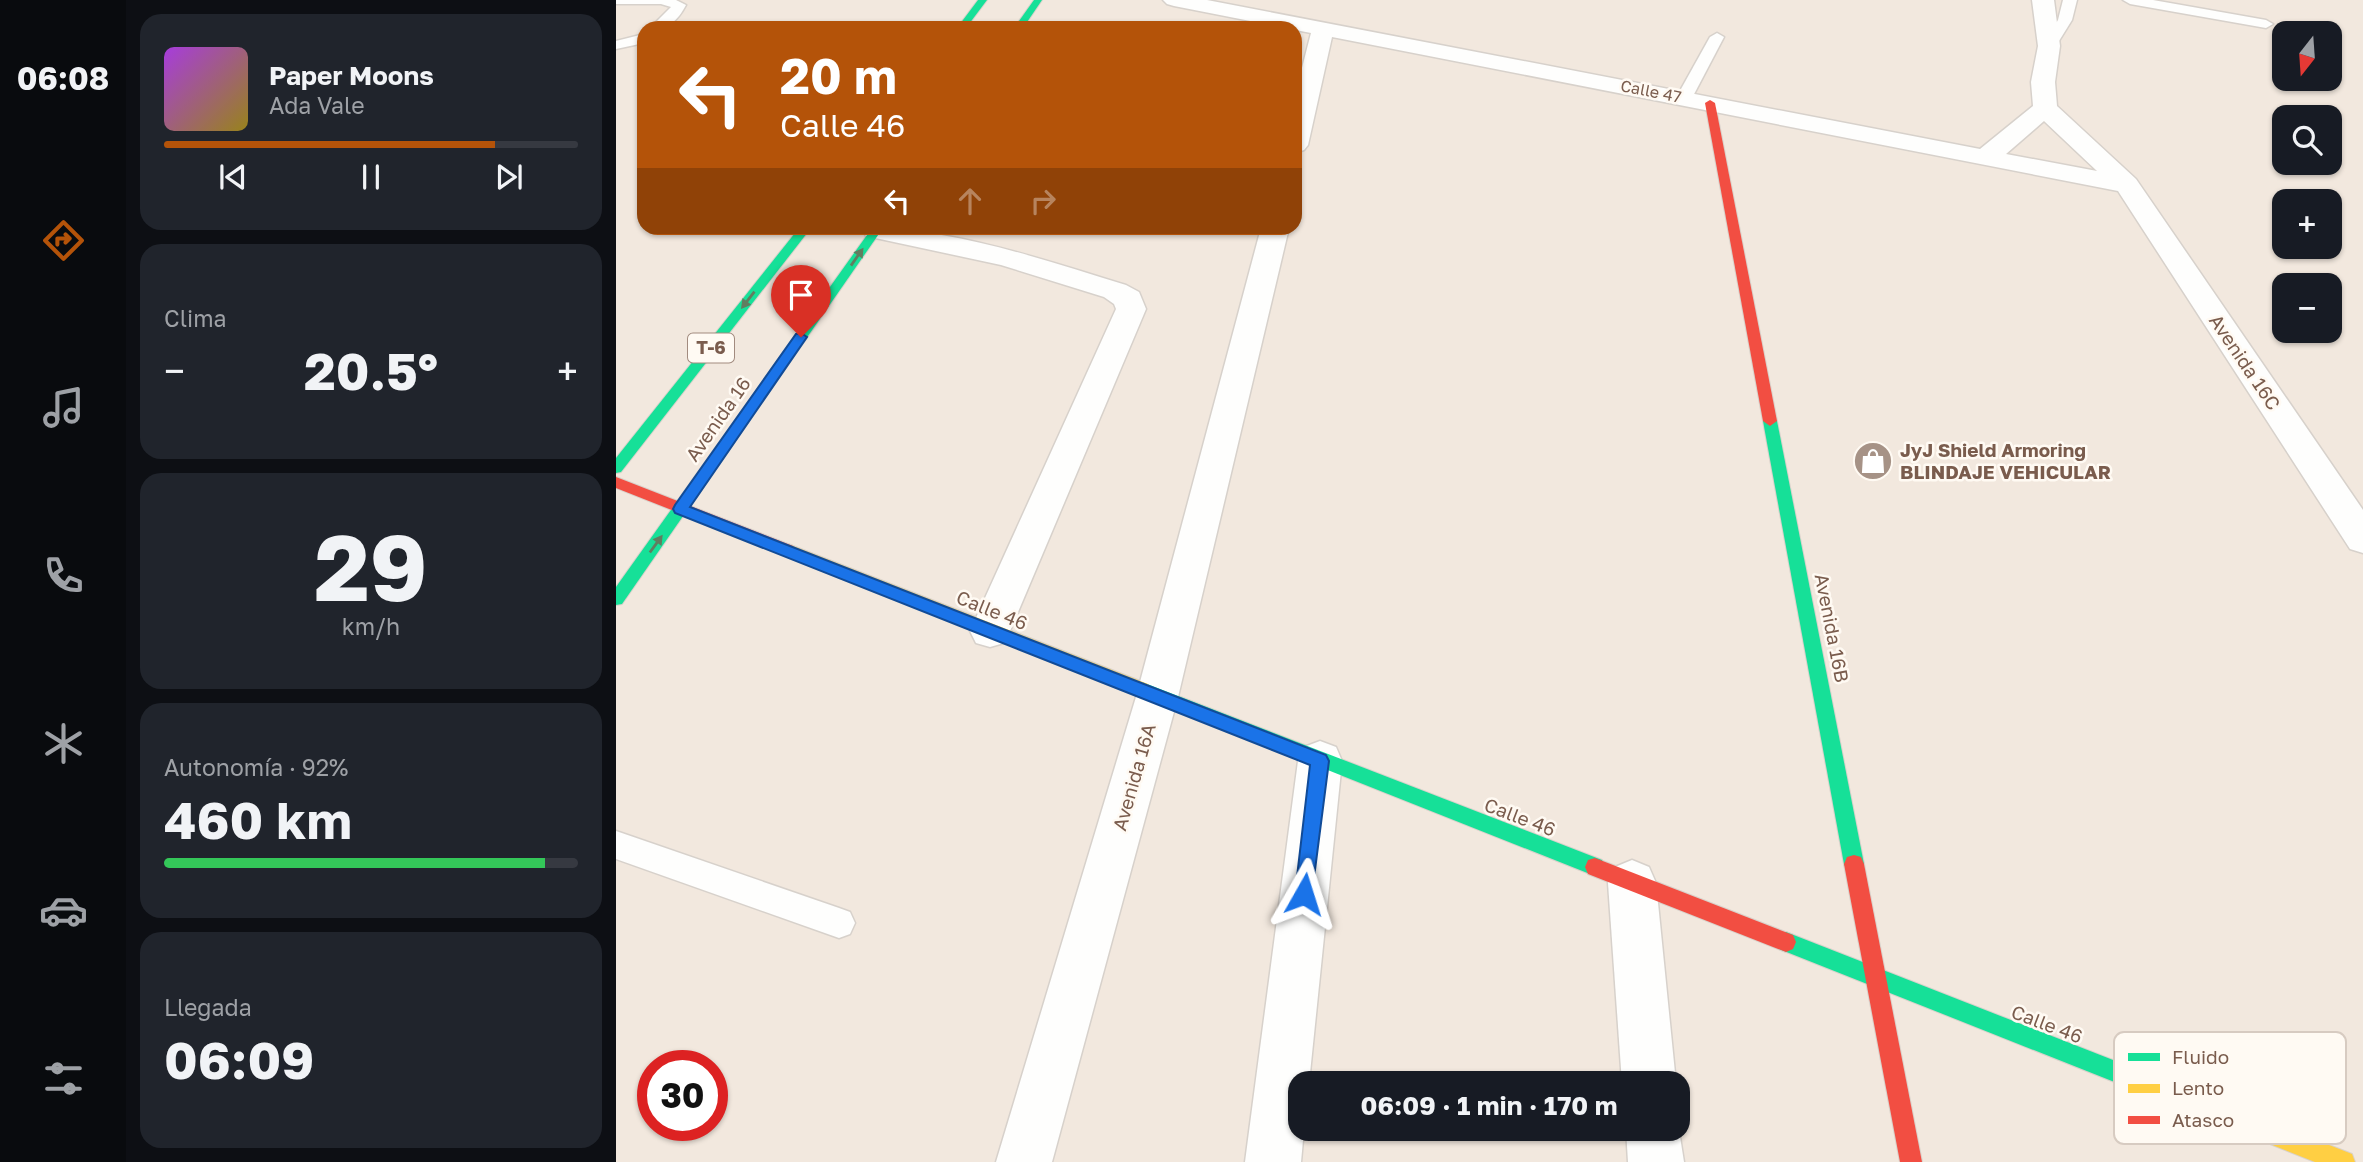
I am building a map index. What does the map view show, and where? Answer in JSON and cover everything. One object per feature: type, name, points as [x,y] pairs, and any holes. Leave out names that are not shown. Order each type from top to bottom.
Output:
[{"type":"main road","points":[[966,21],[983,0]]},
{"type":"main road","points":[[1023,21],[1038,0]]},
{"type":"main road","name":"Avenida 16B","points":[[1710,103],[1911,1162]]},
{"type":"main road","name":"T-6","points":[[616,468],[799,235]]},
{"type":"main road","name":"Avenida 16","points":[[616,599],[872,235]]},
{"type":"main road","name":"Calle 46","points":[[616,482],[2114,1073]]},
{"type":"main road","name":"Calle 46","points":[[2298,1144],[2344,1162]]},
{"type":"street","name":"Calle 47","points":[[1174,0],[1267,21]]},
{"type":"street","points":[[1986,157],[2045,107],[2043,82],[2049,46],[2043,0]]},
{"type":"street","name":"Calle 47","points":[[1302,26],[2127,185]]},
{"type":"street","points":[[1302,116],[1323,28]]},
{"type":"street","name":"Avenida 16C","points":[[2045,107],[2127,185],[2363,539]]},
{"type":"street","points":[[903,235],[1008,258],[1104,287],[1128,299],[1132,309],[990,631]]},
{"type":"street","name":"Avenida 16A","points":[[1024,1162],[1157,697],[1273,235]]},
{"type":"street","points":[[1273,1162],[1320,761]]},
{"type":"street","points":[[1632,883],[1648,1071]]},
{"type":"street","points":[[1654,1141],[1656,1162]]},
{"type":"lane","points":[[616,0],[662,0],[679,5],[674,15],[666,21]]},
{"type":"lane","points":[[2049,46],[2065,20],[2070,0]]},
{"type":"lane","points":[[2130,0],[2266,24]]},
{"type":"lane","points":[[1685,98],[1717,37]]},
{"type":"lane","points":[[616,45],[637,40]]},
{"type":"lane","points":[[616,845],[839,923]]},
{"type":"shaded area","points":[[616,0],[2363,0],[2363,1162],[616,1162]]},
{"type":"traffic: fast","points":[[966,21],[983,0]]},
{"type":"traffic: fast","points":[[1023,21],[1038,0]]},
{"type":"traffic: fast","points":[[616,468],[799,235]]},
{"type":"traffic: fast","points":[[616,599],[872,235]]},
{"type":"traffic: fast","points":[[1770,421],[1854,864]]},
{"type":"traffic: fast","points":[[1142,689],[1595,867]]},
{"type":"traffic: fast","points":[[1786,942],[2114,1071]]},
{"type":"traffic: slow","points":[[788,550],[1142,689]]},
{"type":"traffic: slow","points":[[2298,1144],[2344,1162]]},
{"type":"traffic: jam","points":[[1710,103],[1770,421]]},
{"type":"traffic: jam","points":[[616,482],[788,550]]},
{"type":"traffic: jam","points":[[1854,864],[1911,1162]]},
{"type":"traffic: jam","points":[[1595,867],[1786,942]]},
{"type":"place","name":"JyJ Shield Armoring BLINDAJE VEHICULAR","points":[[1873,461]]},
{"type":"route","points":[[801,337],[681,509],[1320,761],[1304,894]]}]
